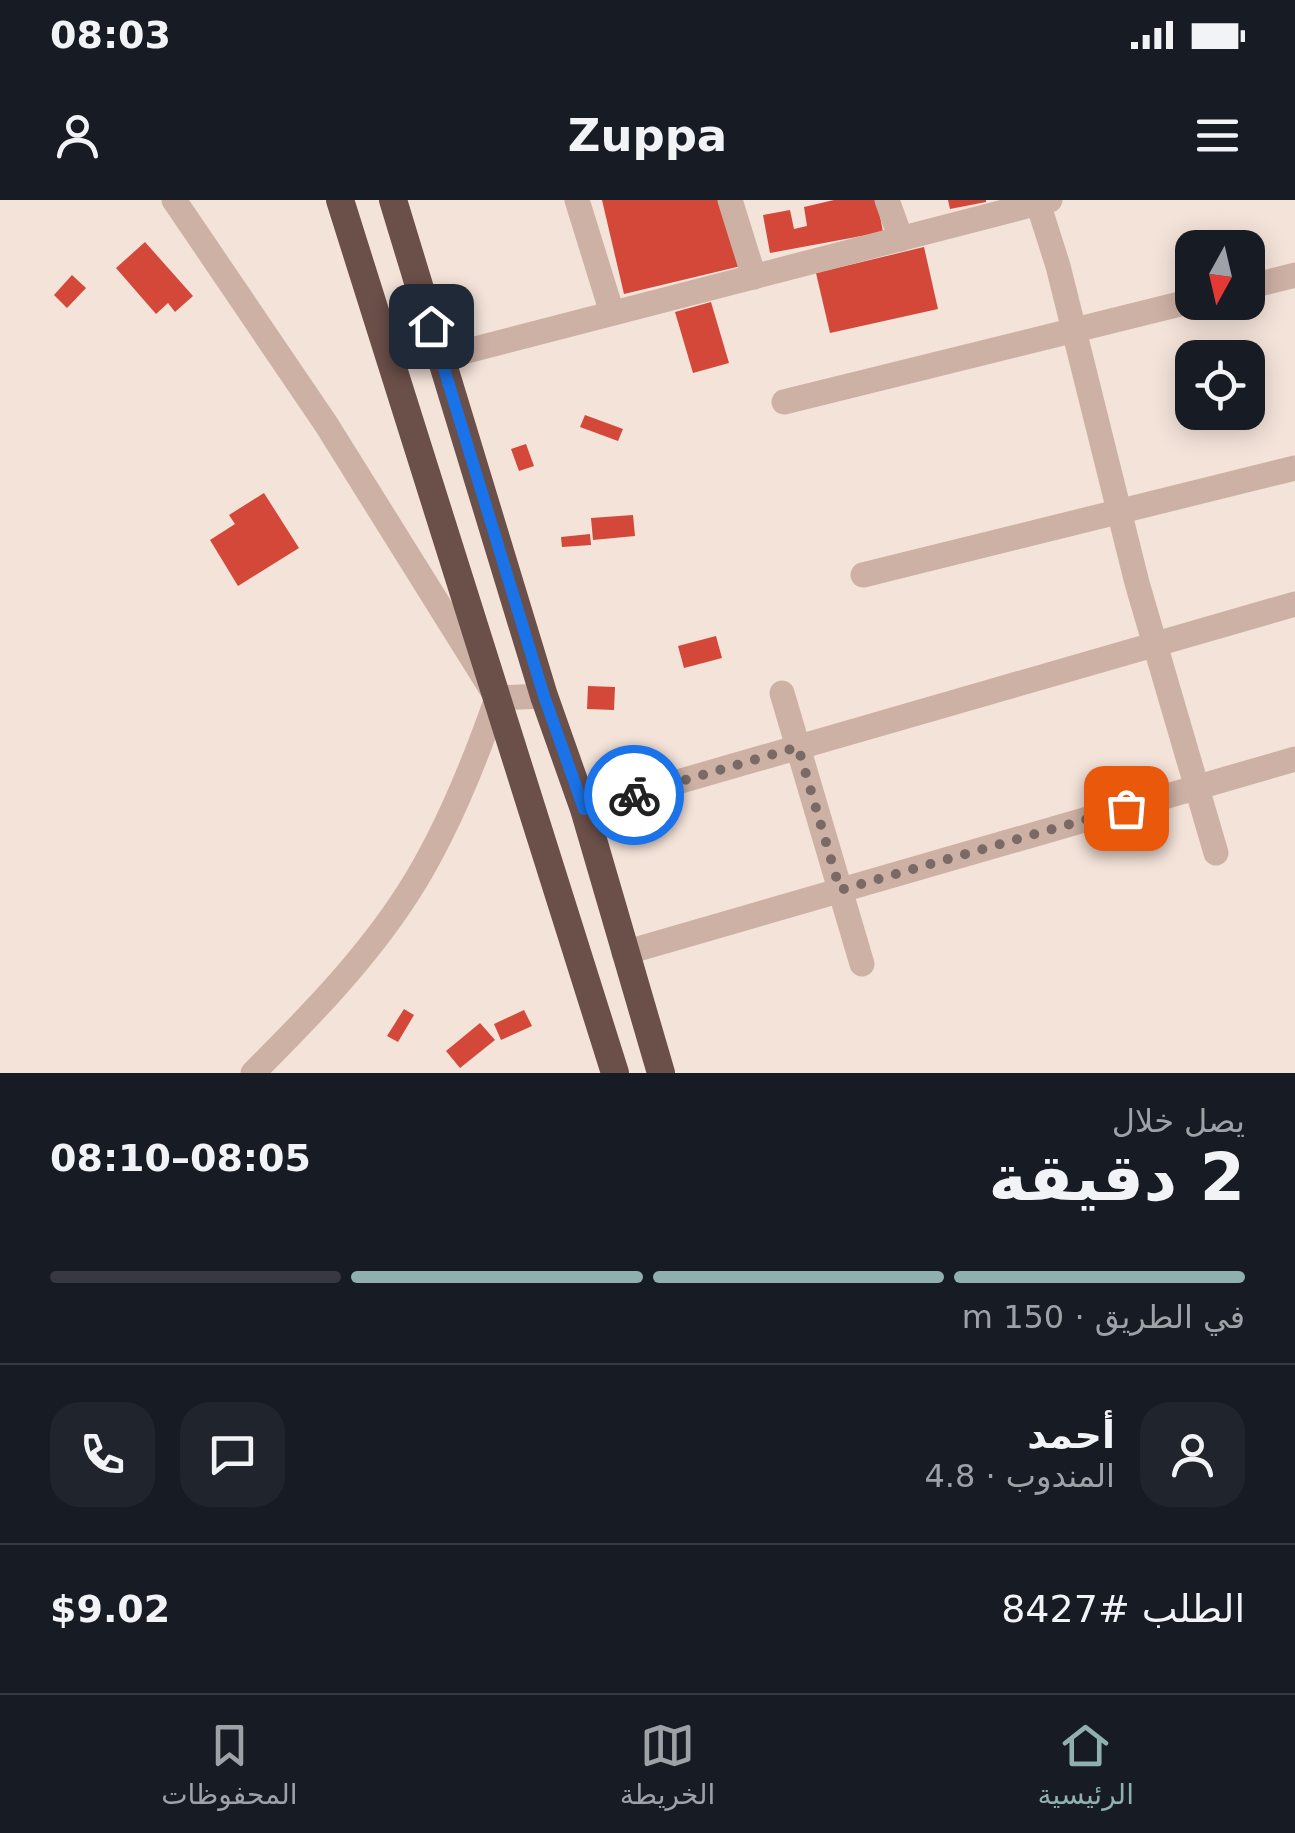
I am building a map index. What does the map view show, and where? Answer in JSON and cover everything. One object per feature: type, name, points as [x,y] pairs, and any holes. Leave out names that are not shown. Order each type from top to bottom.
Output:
[{"type":"highway","points":[[340,200],[615,1073]]},
{"type":"highway","points":[[393,200],[544,696],[584,809],[661,1073]]},
{"type":"street","points":[[174,200],[326,424],[497,698]]},
{"type":"street","points":[[577,200],[612,314]]},
{"type":"street","points":[[730,200],[754,277]]},
{"type":"street","points":[[887,200],[901,239]]},
{"type":"street","points":[[440,358],[1042,201],[1120,512],[1216,853]]},
{"type":"street","points":[[1265,283],[1295,275]]},
{"type":"street","points":[[784,402],[1175,304]]},
{"type":"street","points":[[863,575],[1295,468]]},
{"type":"street","points":[[584,809],[1295,604]]},
{"type":"street","points":[[782,693],[862,964]]},
{"type":"street","points":[[497,698],[544,696]]},
{"type":"street","points":[[253,1073],[332,993],[408,892],[474,764],[497,698]]},
{"type":"street","points":[[624,952],[1295,759]]},
{"type":"building","points":[[602,200],[726,200],[741,266],[624,294]]},
{"type":"building","points":[[834,200],[877,200],[883,232],[770,253],[763,215],[790,210],[794,229],[807,226],[804,207]]},
{"type":"building","points":[[948,200],[986,200],[986,202],[950,209]]},
{"type":"building","points":[[145,242],[193,296],[175,312],[168,303],[156,314],[116,268]]},
{"type":"building","points":[[924,247],[938,309],[830,333],[816,273]]},
{"type":"building","points":[[72,275],[86,288],[67,308],[54,295]]},
{"type":"building","points":[[711,302],[729,363],[693,373],[675,312]]},
{"type":"building","points":[[585,415],[623,429],[618,441],[580,427]]},
{"type":"building","points":[[526,444],[534,466],[519,471],[511,449]]},
{"type":"building","points":[[264,493],[299,548],[238,586],[210,540],[235,524],[229,515]]},
{"type":"building","points":[[633,515],[635,536],[593,540],[591,518]]},
{"type":"building","points":[[590,534],[591,545],[562,547],[561,537]]},
{"type":"building","points":[[716,636],[722,658],[684,668],[678,646]]},
{"type":"building","points":[[588,686],[615,687],[614,710],[587,709]]},
{"type":"building","points":[[404,1009],[414,1015],[398,1042],[387,1036]]},
{"type":"building","points":[[524,1010],[532,1026],[501,1040],[494,1024]]},
{"type":"building","points":[[480,1023],[495,1040],[460,1068],[446,1051]]},
{"type":"way so far","points":[[634,795],[798,747],[840,890],[1126,808]]},
{"type":"route","points":[[431,326],[497,548],[584,809],[634,795]]}]
